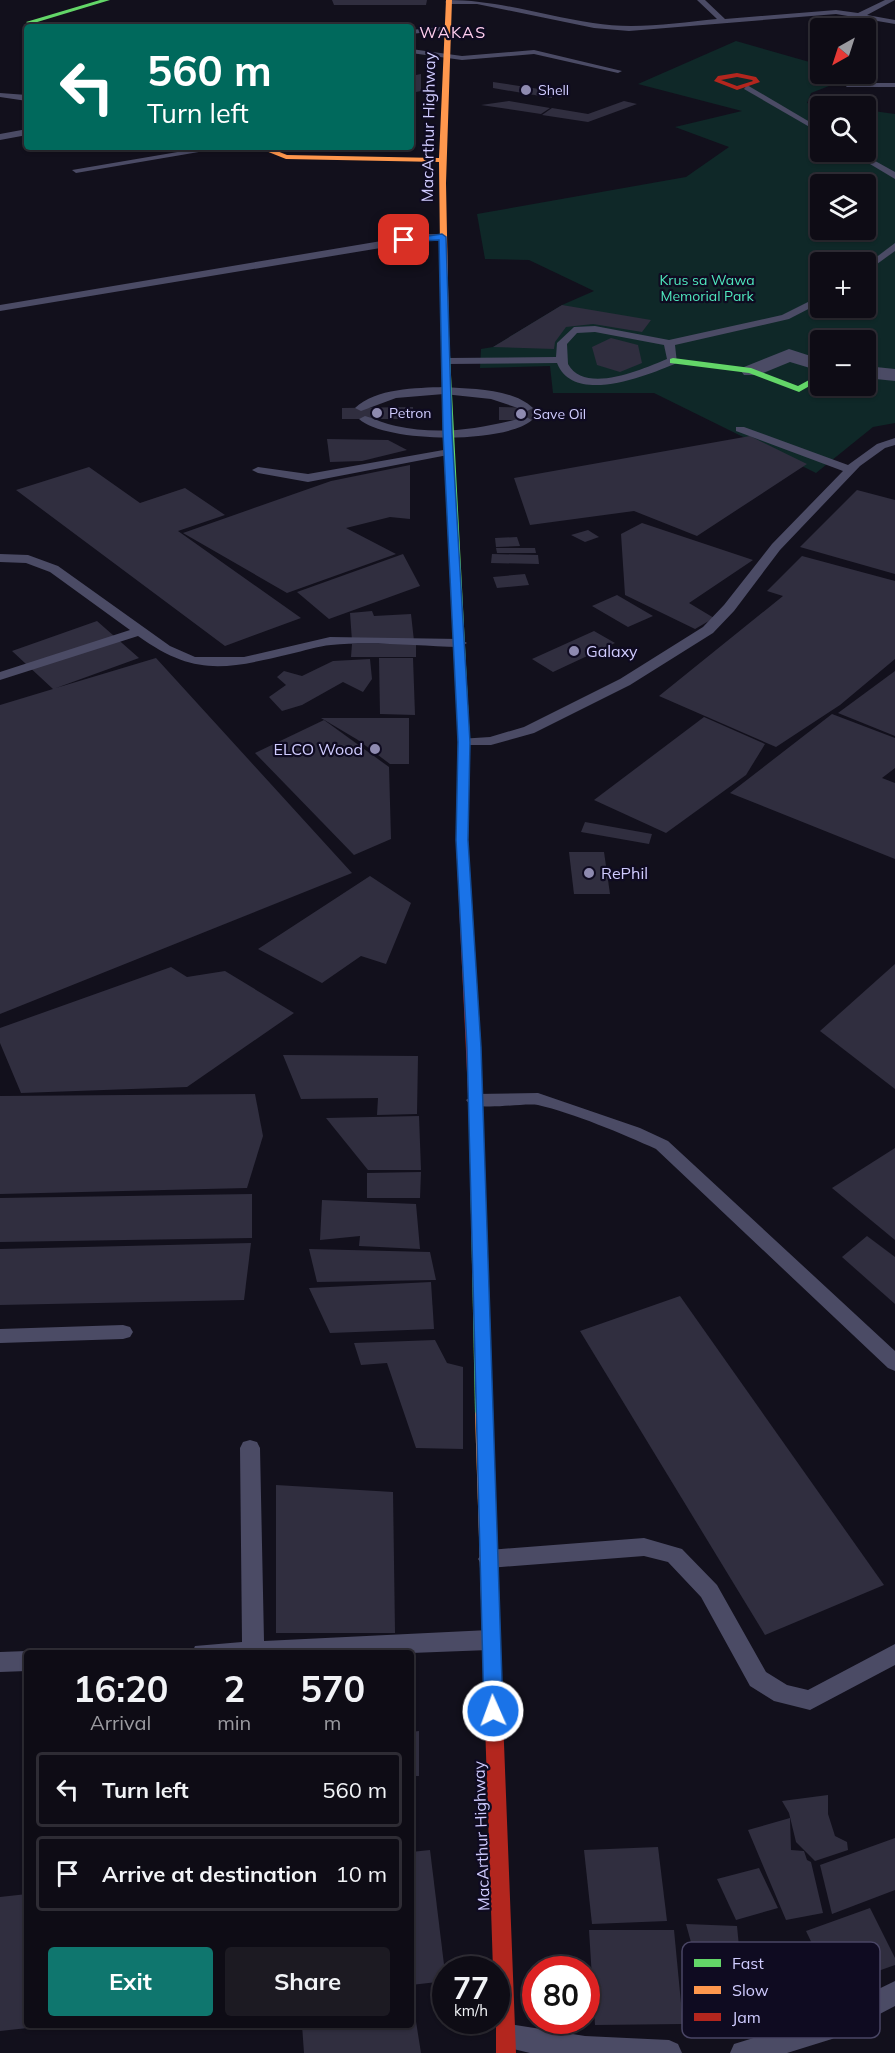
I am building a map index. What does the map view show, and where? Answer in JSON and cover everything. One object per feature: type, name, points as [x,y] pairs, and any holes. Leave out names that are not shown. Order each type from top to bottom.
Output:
[{"type":"main road","points":[[32,24],[29,22],[107,0]]},
{"type":"main road","name":"MacArthur Highway","points":[[449,1],[442,237],[446,389],[464,742],[462,840],[475,1100],[505,2045]]},
{"type":"main road","points":[[268,150],[286,157],[443,160]]},
{"type":"main road","points":[[673,361],[751,371],[799,389],[810,383]]},
{"type":"street","points":[[751,371],[789,355],[810,361]]},
{"type":"street","points":[[876,373],[895,375]]},
{"type":"lane","points":[[701,0],[723,21]]},
{"type":"lane","points":[[859,16],[891,0]]},
{"type":"lane","points":[[449,1],[477,2],[594,26],[617,28],[836,12],[895,22]]},
{"type":"lane","points":[[414,32],[447,28]]},
{"type":"lane","points":[[414,51],[446,56],[534,52],[618,71]]},
{"type":"lane","points":[[849,86],[895,85]]},
{"type":"lane","points":[[747,87],[810,125]]},
{"type":"lane","points":[[0,95],[24,98]]},
{"type":"lane","points":[[0,137],[24,133]]},
{"type":"lane","points":[[76,170],[205,150]]},
{"type":"lane","points":[[871,162],[895,176]]},
{"type":"lane","points":[[0,308],[411,239],[442,237]]},
{"type":"lane","points":[[876,261],[895,246]]},
{"type":"lane","points":[[669,343],[673,361],[632,377],[593,381],[575,376],[565,369],[562,360],[562,343],[568,334],[584,329],[669,343],[784,317],[810,304]]},
{"type":"lane","points":[[446,361],[562,360]]},
{"type":"lane","points":[[526,420],[513,427],[497,430],[448,433],[388,430],[363,413],[372,399],[446,389],[510,399],[527,408]]},
{"type":"lane","points":[[740,429],[851,470]]},
{"type":"lane","points":[[464,742],[491,741],[529,730],[625,682],[708,630],[729,608],[776,547],[851,470],[881,446],[895,441]]},
{"type":"lane","points":[[258,470],[308,478],[449,452]]},
{"type":"lane","points":[[0,558],[28,559],[54,569],[165,649],[193,661],[221,663],[330,641],[460,643]]},
{"type":"lane","points":[[0,676],[140,631]]},
{"type":"lane","points":[[475,1100],[538,1099],[634,1132],[662,1145],[895,1363]]},
{"type":"lane","points":[[0,1336],[123,1332]]},
{"type":"lane","points":[[250,1448],[253,1650]]},
{"type":"lane","points":[[489,1559],[644,1547],[675,1555],[709,1591],[758,1678],[782,1694],[810,1700],[895,1654]]},
{"type":"lane","points":[[275,1650],[492,1640]]},
{"type":"lane","points":[[0,1662],[24,1661]]},
{"type":"lane","points":[[880,2002],[895,1994]]},
{"type":"lane","points":[[743,2053],[795,2038]]},
{"type":"lane","points":[[505,2045],[669,2053]]},
{"type":"green space","name":"Krus sa Wawa Memorial Park","points":[[736,41],[810,62],[810,84],[834,84],[811,93],[807,103],[810,103],[810,162],[876,162],[876,111],[895,114],[895,423],[873,427],[816,473],[654,393],[553,393],[550,366],[480,368],[481,349],[493,347],[562,305],[594,291],[529,260],[485,259],[477,214],[686,177],[729,147],[675,127],[742,111],[638,84]]},
{"type":"building","points":[[332,0],[427,0],[426,5],[334,5]]},
{"type":"building","points":[[421,74],[421,91],[414,92],[414,75]]},
{"type":"building","name":"Shell","points":[[493,82],[552,91],[552,98],[493,88]]},
{"type":"building","points":[[509,101],[550,108],[541,114],[481,105]]},
{"type":"building","points":[[624,101],[637,104],[588,122],[542,115],[552,108],[588,114]]},
{"type":"building","points":[[562,305],[651,320],[642,332],[593,324],[566,327],[555,342],[554,349],[493,347]]},
{"type":"building","points":[[611,338],[638,345],[642,363],[620,372],[597,365],[592,347]]},
{"type":"building","name":"Petron","points":[[413,407],[413,419],[342,419],[342,408]]},
{"type":"building","name":"Save Oil","points":[[499,407],[542,408],[543,420],[499,420]]},
{"type":"building","points":[[750,436],[807,464],[697,536],[634,511],[530,525],[514,478]]},
{"type":"building","points":[[327,439],[388,440],[407,450],[362,461],[330,462]]},
{"type":"building","points":[[410,465],[410,519],[390,517],[346,528],[396,554],[287,593],[183,533],[331,481]]},
{"type":"building","points":[[89,467],[140,503],[185,488],[225,515],[178,531],[301,618],[225,646],[16,490]]},
{"type":"building","points":[[857,490],[895,500],[895,574],[800,547]]},
{"type":"building","points":[[642,523],[753,560],[689,603],[714,618],[695,629],[625,595],[621,534]]},
{"type":"building","points":[[588,530],[599,537],[585,542],[571,535]]},
{"type":"building","points":[[517,537],[520,546],[496,547],[495,538]]},
{"type":"building","points":[[496,548],[535,548],[536,553],[497,553]]},
{"type":"building","points":[[403,554],[420,586],[329,619],[297,592]]},
{"type":"building","points":[[492,554],[538,555],[539,564],[491,563]]},
{"type":"building","points":[[802,556],[895,581],[895,659],[840,705],[776,747],[659,696],[783,596],[767,591]]},
{"type":"building","points":[[525,574],[529,585],[497,588],[493,577]]},
{"type":"building","points":[[617,595],[653,616],[628,627],[592,606]]},
{"type":"building","points":[[372,611],[374,616],[411,614],[414,641],[352,641],[350,613]]},
{"type":"building","points":[[97,621],[139,658],[56,688],[156,658],[352,873],[0,1014],[0,705],[53,689],[12,651]]},
{"type":"building","name":"Galaxy","points":[[594,631],[615,643],[553,672],[532,659]]},
{"type":"building","points":[[352,644],[416,644],[416,657],[351,657]]},
{"type":"building","points":[[379,658],[413,658],[415,715],[380,714]]},
{"type":"building","points":[[370,659],[372,679],[363,692],[343,682],[302,705],[282,711],[269,697],[286,685],[277,677],[284,671],[302,676],[333,661]]},
{"type":"building","points":[[895,671],[895,736],[838,713]]},
{"type":"building","points":[[832,714],[895,738],[895,768],[882,778],[895,783],[895,859],[730,793]]},
{"type":"building","points":[[704,717],[765,744],[746,775],[666,833],[594,800]]},
{"type":"building","points":[[321,718],[409,718],[409,764],[390,764],[358,740]]},
{"type":"building","points":[[324,720],[389,767],[391,839],[354,855],[255,753]]},
{"type":"building","points":[[585,822],[652,834],[649,844],[581,832]]},
{"type":"building","name":"RePhil","points":[[569,852],[604,852],[610,894],[574,894]]},
{"type":"building","points":[[370,876],[411,903],[386,964],[361,956],[322,983],[258,949]]},
{"type":"building","points":[[895,964],[895,1089],[820,1031]]},
{"type":"building","points":[[171,967],[187,977],[225,971],[294,1013],[187,1087],[21,1093],[0,1043],[0,1028]]},
{"type":"building","points":[[283,1055],[418,1056],[417,1114],[377,1115],[378,1098],[301,1099]]},
{"type":"building","points":[[255,1094],[263,1136],[247,1188],[0,1194],[0,1096]]},
{"type":"building","points":[[419,1116],[421,1170],[368,1170],[326,1118]]},
{"type":"building","points":[[895,1148],[895,1240],[832,1188]]},
{"type":"building","points":[[421,1172],[420,1198],[367,1198],[367,1173]]},
{"type":"building","points":[[252,1194],[252,1238],[0,1242],[0,1198]]},
{"type":"building","points":[[322,1200],[416,1204],[420,1249],[359,1246],[360,1236],[320,1240]]},
{"type":"building","points":[[867,1236],[895,1257],[895,1304],[842,1257]]},
{"type":"building","points":[[251,1243],[244,1300],[0,1305],[0,1249]]},
{"type":"building","points":[[309,1249],[430,1252],[436,1280],[317,1282]]},
{"type":"building","points":[[431,1282],[434,1329],[330,1333],[309,1288]]},
{"type":"building","points":[[680,1296],[884,1585],[765,1635],[580,1331]]},
{"type":"building","points":[[435,1340],[447,1363],[463,1367],[463,1449],[416,1448],[387,1363],[361,1365],[354,1343]]},
{"type":"building","points":[[276,1485],[393,1492],[395,1633],[276,1633]]},
{"type":"building","points":[[419,1731],[419,1776],[414,1776],[414,1732]]},
{"type":"building","points":[[828,1795],[828,1814],[835,1836],[847,1842],[848,1850],[815,1861],[796,1842],[789,1813],[782,1801]]},
{"type":"building","points":[[790,1818],[791,1850],[804,1851],[807,1860],[811,1862],[823,1913],[786,1920],[748,1830]]},
{"type":"building","points":[[895,1838],[895,1890],[832,1914],[820,1865]]},
{"type":"building","points":[[658,1847],[667,1921],[592,1924],[584,1850]]},
{"type":"building","points":[[430,1850],[443,1956],[432,1956],[432,1983],[414,1985],[414,1852]]},
{"type":"building","points":[[759,1868],[778,1908],[736,1920],[717,1879]]},
{"type":"building","points":[[24,1894],[24,2028],[28,2028],[0,2031],[0,1897]]},
{"type":"building","points":[[870,1908],[895,1958],[895,1965],[880,1970],[880,1942],[811,1942],[806,1931]]},
{"type":"building","points":[[686,1924],[737,1926],[739,1942],[691,1942]]},
{"type":"building","points":[[589,1930],[674,1930],[682,2024],[600,2025],[600,1956],[591,1956]]},
{"type":"building","points":[[414,2009],[421,2053],[304,2053],[302,2028],[414,2028]]},
{"type":"traffic: fast","points":[[32,24],[29,22],[107,0]]},
{"type":"traffic: fast","points":[[445,336],[464,742],[463,792]]},
{"type":"traffic: fast","points":[[673,361],[751,371],[799,389],[810,383]]},
{"type":"traffic: fast","points":[[476,1115],[483,1414]]},
{"type":"traffic: slow","points":[[445,336],[442,183],[449,0]]},
{"type":"traffic: slow","points":[[268,150],[286,157],[443,160]]},
{"type":"traffic: slow","points":[[483,1414],[493,1692]]},
{"type":"traffic: jam","points":[[737,75],[754,78],[757,82],[737,88],[717,81],[720,77],[737,75]]},
{"type":"traffic: jam","points":[[463,792],[462,840],[476,1115]]},
{"type":"traffic: jam","points":[[493,1692],[506,2053]]},
{"type":"place","name":"Shell","points":[[526,90]]},
{"type":"place","name":"Petron","points":[[377,413]]},
{"type":"place","name":"Save Oil","points":[[521,414]]},
{"type":"place","name":"Galaxy","points":[[574,651]]},
{"type":"place","name":"ELCO Wood","points":[[375,749]]},
{"type":"place","name":"RePhil","points":[[589,873]]},
{"type":"district","name":"WAKAS","points":[[453,32]]},
{"type":"route","points":[[404,240],[442,237],[446,389],[464,742],[462,840],[474,1047],[493,1711]]}]
